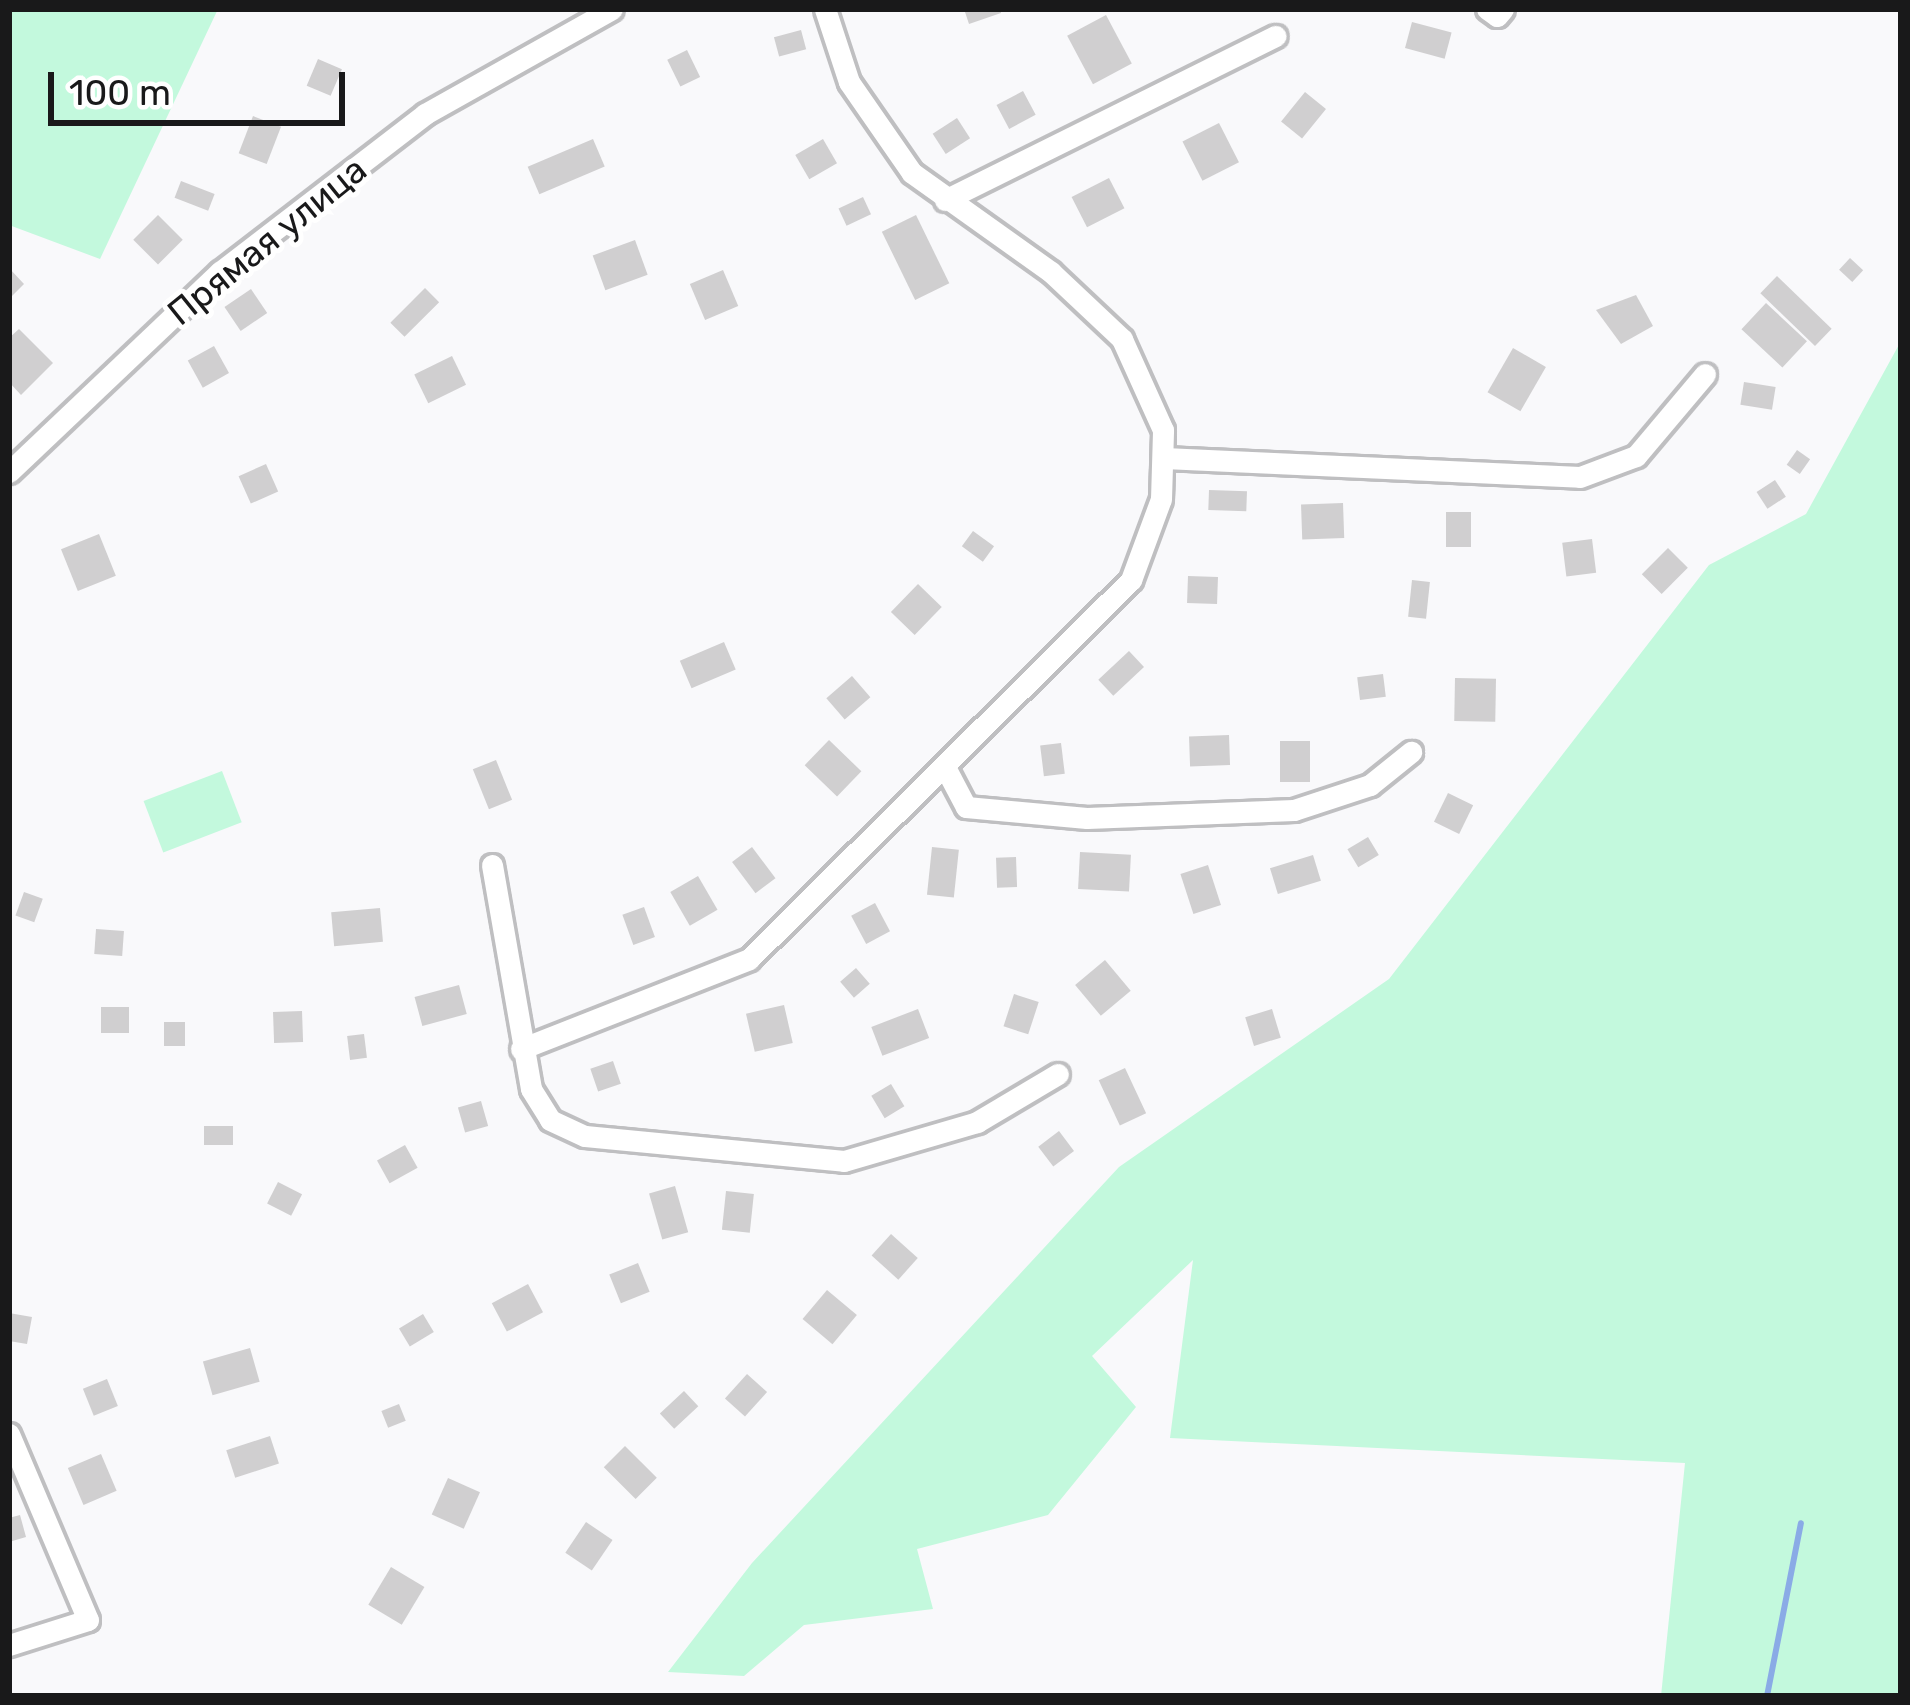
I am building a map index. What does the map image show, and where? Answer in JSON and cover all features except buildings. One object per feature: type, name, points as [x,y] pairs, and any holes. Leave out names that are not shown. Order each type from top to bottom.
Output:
[{"type":"street","name":"Прямая улица","points":[[9,470],[220,272],[424,114],[612,9]]},
{"type":"street","points":[[521,1049],[748,958],[946,769],[1130,580],[1161,499],[1165,458],[1155,399],[1122,339],[1051,272],[945,200],[876,130],[849,82],[825,9]]},
{"type":"street","points":[[1487,9],[1497,16],[1503,9]]},
{"type":"street","points":[[945,200],[1275,36]]},
{"type":"street","points":[[1165,458],[1580,477],[1636,456],[1705,374]]},
{"type":"street","points":[[946,769],[966,807],[1087,818],[1294,810],[1370,785],[1411,752]]},
{"type":"street","points":[[492,865],[521,1049],[550,1120],[585,1136],[844,1161],[977,1122],[1058,1074]]},
{"type":"street","points":[[9,1434],[88,1620],[9,1645]]},
{"type":"green space","points":[[9,9],[218,9],[100,259],[9,225]]},
{"type":"green space","points":[[1901,341],[1901,1696],[1661,1696],[1685,1463],[1170,1438],[1193,1260],[1092,1356],[1136,1407],[1048,1515],[917,1549],[933,1609],[804,1625],[744,1676],[668,1672],[752,1563],[1119,1167],[1389,979],[1709,565],[1806,514]]},
{"type":"green space","points":[[222,771],[242,822],[163,852],[144,801]]},
{"type":"waterway","points":[[1767,1696],[1801,1523]]}]
